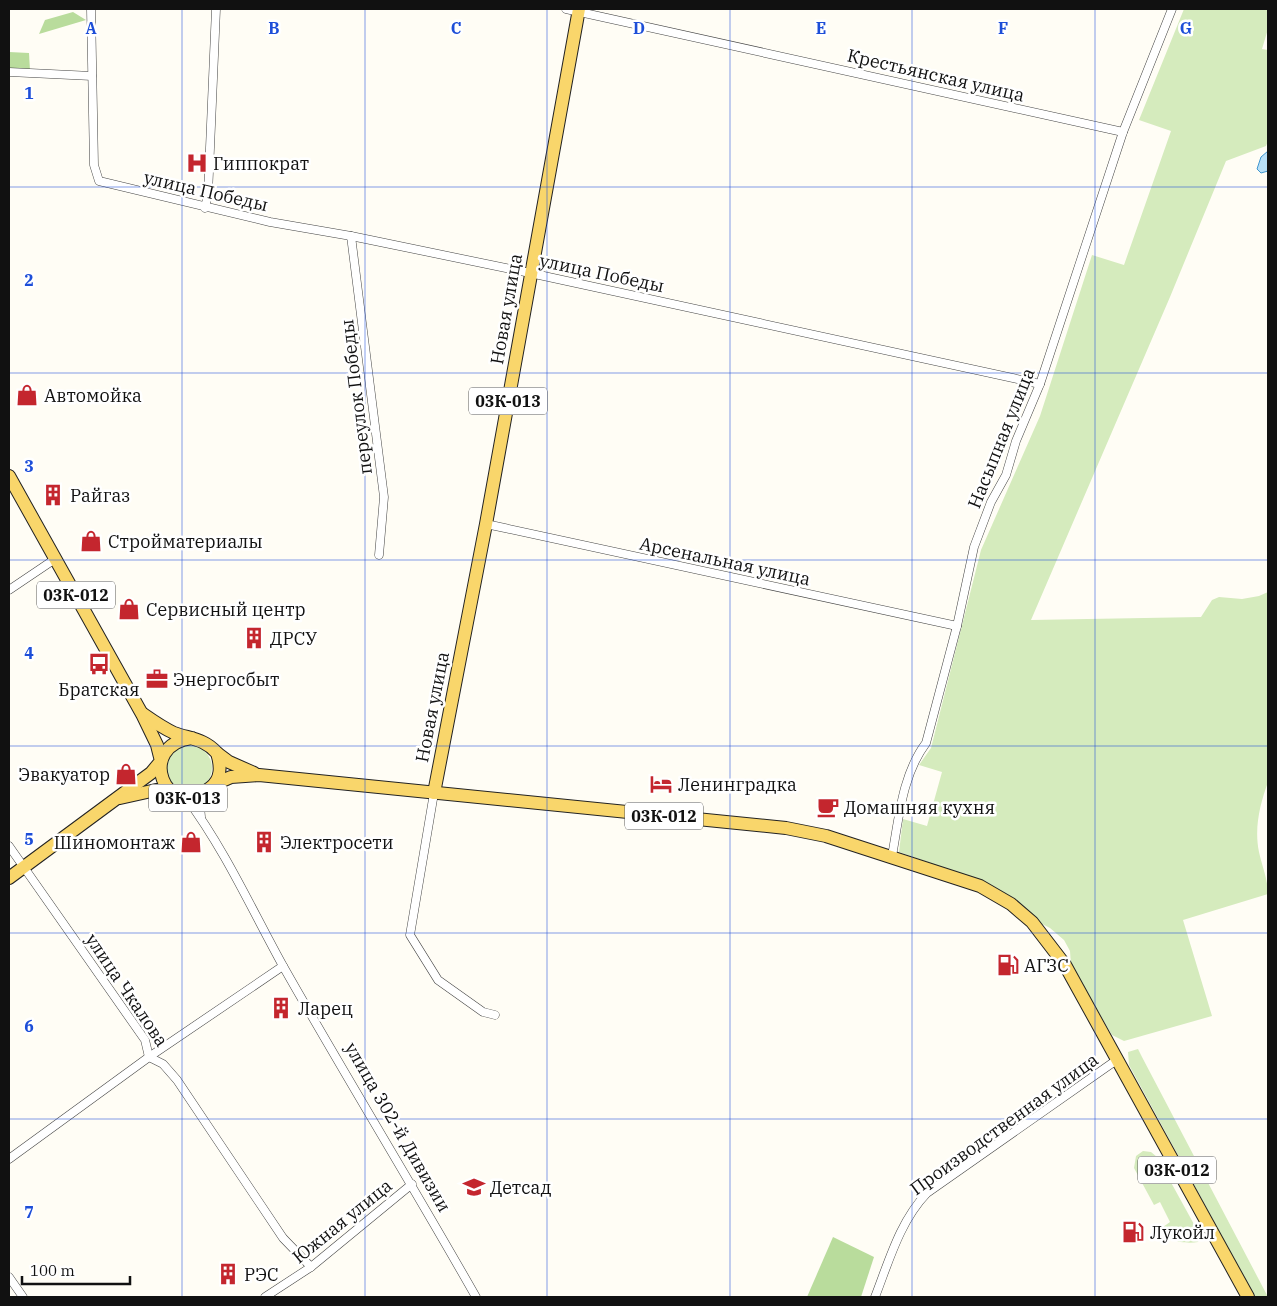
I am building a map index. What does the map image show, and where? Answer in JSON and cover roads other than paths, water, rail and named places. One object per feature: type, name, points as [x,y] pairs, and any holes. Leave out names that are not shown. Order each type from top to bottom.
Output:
[{"type":"main road","name":"Новая улица","points":[[434,793],[486,524],[575,10]]},
{"type":"main road","name":"03К-012","points":[[9,476],[142,714]]},
{"type":"main road","points":[[142,714],[160,726],[192,738]]},
{"type":"main road","points":[[142,714],[157,745],[161,760]]},
{"type":"main road","name":"03К-013","points":[[9,878],[151,773],[167,749],[174,743],[192,738],[202,740],[229,762],[259,775]]},
{"type":"main road","name":"03К-013","points":[[216,784],[220,774],[217,754]]},
{"type":"main road","name":"03К-013","points":[[161,760],[160,770],[163,781],[169,790]]},
{"type":"main road","name":"03К-012","points":[[259,775],[786,828],[826,836],[980,886],[1012,904],[1032,922],[1065,965],[1248,1297]]},
{"type":"main road","name":"03К-013","points":[[113,800],[156,790],[169,790],[193,798],[231,777],[259,775]]},
{"type":"street","points":[[9,72],[92,76],[91,9]]},
{"type":"street","points":[[205,208],[208,194],[216,9]]},
{"type":"street","name":"Насыпная улица","points":[[892,856],[902,802],[914,759],[926,743],[957,626],[974,547],[991,502],[1006,475],[1016,441],[1040,384],[1123,132],[1172,9]]},
{"type":"street","name":"Крестьянская улица","points":[[575,10],[1123,132]]},
{"type":"street","name":"улица Победы","points":[[92,76],[94,165],[99,181],[205,208],[530,273],[1040,384]]},
{"type":"street","name":"переулок Победы","points":[[351,236],[384,497],[379,555]]},
{"type":"street","name":"Арсенальная улица","points":[[486,524],[957,626]]},
{"type":"street","points":[[9,590],[56,559]]},
{"type":"street","points":[[434,793],[410,935],[438,980],[483,1012],[495,1015]]},
{"type":"street","name":"улица 302-й Дивизии","points":[[193,798],[202,819],[283,966],[354,1090],[412,1184],[476,1297]]},
{"type":"street","name":"улица 302-й Дивизии","points":[[193,798],[202,819]]},
{"type":"street","name":"улица Чкалова","points":[[9,846],[145,1040],[149,1057],[163,1064],[177,1080],[283,1238],[311,1267]]},
{"type":"street","points":[[9,1159],[149,1057],[283,966]]},
{"type":"street","name":"Производственная улица","points":[[875,1297],[907,1218],[915,1206],[928,1193],[1118,1059]]},
{"type":"street","name":"Южная улица","points":[[265,1297],[311,1267],[412,1184]]},
{"type":"street","points":[[9,1277],[23,1297]]},
{"type":"water","points":[[1268,151],[1268,171],[1261,173],[1257,169],[1261,157]]},
{"type":"place","name":"Гиппократ","points":[[197,163]]},
{"type":"place","name":"Автомойка","points":[[27,395]]},
{"type":"place","name":"Райгаз","points":[[53,495]]},
{"type":"place","name":"Стройматериалы","points":[[91,541]]},
{"type":"place","name":"Сервисный центр","points":[[129,609]]},
{"type":"place","name":"ДРСУ","points":[[254,638]]},
{"type":"place","name":"Братская","points":[[99,664]]},
{"type":"place","name":"Энергосбыт","points":[[157,679]]},
{"type":"place","name":"Эвакуатор","points":[[126,774]]},
{"type":"place","name":"Ленинградка","points":[[661,784]]},
{"type":"place","name":"Домашняя кухня","points":[[828,807]]},
{"type":"place","name":"Шиномонтаж","points":[[191,842]]},
{"type":"place","name":"Электросети","points":[[264,842]]},
{"type":"place","name":"АГЗС","points":[[1008,965]]},
{"type":"place","name":"Ларец","points":[[281,1008]]},
{"type":"place","name":"Детсад","points":[[474,1187]]},
{"type":"place","name":"Лукойл","points":[[1133,1232]]},
{"type":"place","name":"РЭС","points":[[228,1274]]}]
